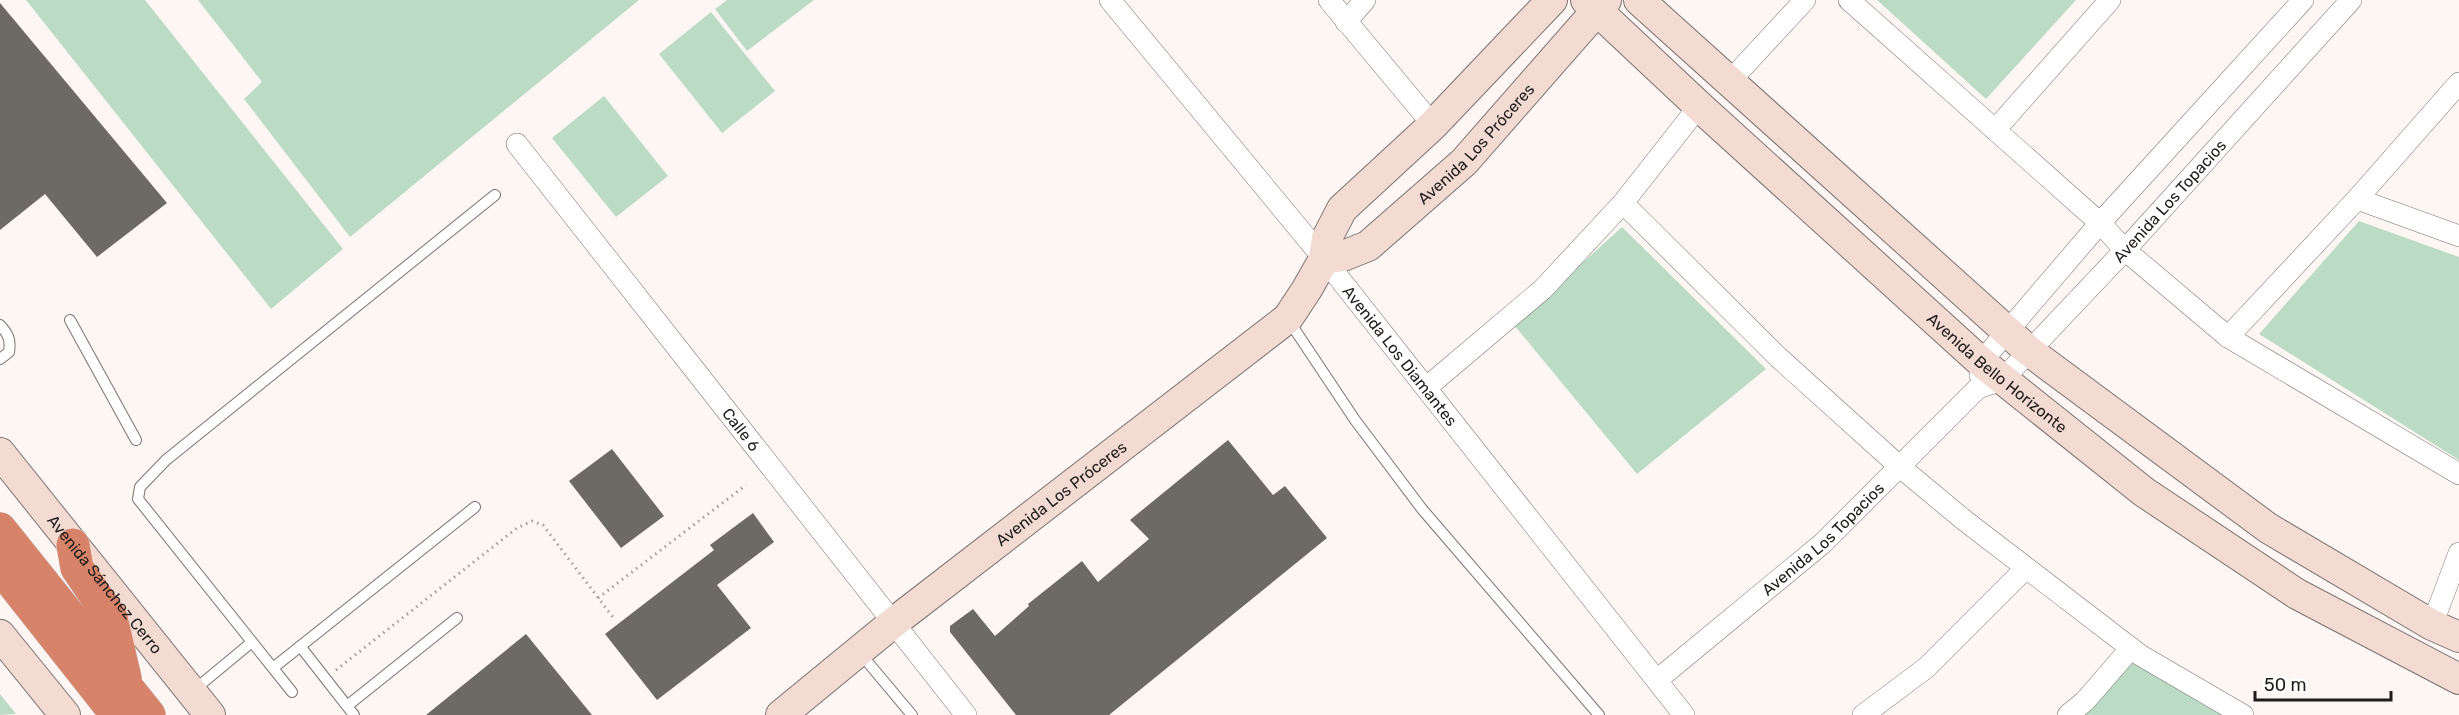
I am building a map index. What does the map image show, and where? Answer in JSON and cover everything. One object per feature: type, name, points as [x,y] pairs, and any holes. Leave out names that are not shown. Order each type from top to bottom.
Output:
[{"type":"highway","points":[[0,529],[122,702]]},
{"type":"highway","points":[[73,545],[77,568],[111,618],[122,702]]},
{"type":"highway","points":[[0,567],[122,702],[149,715]]},
{"type":"street","name":"Avenida Los Diamantes","points":[[1110,0],[1427,387],[1684,715]]},
{"type":"street","points":[[1329,0],[1432,125]]},
{"type":"street","points":[[1346,22],[1365,0]]},
{"type":"street","name":"Avenida Los Próceres","points":[[781,715],[893,623],[1288,318],[1324,259],[1327,238],[1342,209],[1432,125],[1552,0]]},
{"type":"street","points":[[1639,0],[2018,342],[2268,528],[2432,625],[2459,638]]},
{"type":"street","points":[[1729,82],[1805,0]]},
{"type":"street","points":[[1849,0],[2100,223],[2126,250],[2228,337],[2459,474]]},
{"type":"street","points":[[1995,130],[2110,0]]},
{"type":"street","name":"Avenida Los Topacios","points":[[1657,680],[1823,543],[1987,377],[2018,342],[2100,223],[2303,0]]},
{"type":"street","name":"Avenida Los Topacios","points":[[1987,377],[2018,342],[2126,250],[2351,0]]},
{"type":"street","name":"Avenida Los Próceres","points":[[1324,259],[1344,256],[1368,246],[1464,162],[1596,3]]},
{"type":"street","name":"Avenida Bello Horizonte","points":[[1596,3],[1699,106],[1987,377],[2144,492],[2297,594],[2459,679]]},
{"type":"street","points":[[2228,337],[2357,199],[2459,83]]},
{"type":"street","points":[[1427,387],[1543,289],[1623,203],[1699,106]]},
{"type":"street","name":"Calle 6","points":[[517,144],[966,715]]},
{"type":"street","points":[[2357,199],[2459,236]]},
{"type":"street","points":[[1623,203],[1778,357],[1899,466],[1964,520],[2131,648],[2243,715]]},
{"type":"street","name":"Avenida Sánchez Cerro","points":[[0,453],[201,704]]},
{"type":"street","points":[[2432,625],[2459,553]]},
{"type":"street","points":[[1863,715],[1926,668],[2026,568]]},
{"type":"street","points":[[0,634],[64,715]]},
{"type":"street","points":[[2068,715],[2085,700],[2131,648]]},
{"type":"lane","points":[[292,692],[138,499],[140,487],[166,460],[495,195]]},
{"type":"lane","points":[[1288,318],[1355,420],[1422,509],[1599,715]]},
{"type":"lane","points":[[70,320],[136,440]]},
{"type":"lane","points":[[0,325],[9,335],[10,344],[9,352],[0,359]]},
{"type":"lane","points":[[273,668],[475,507]]},
{"type":"lane","points":[[300,646],[350,711],[457,618]]},
{"type":"lane","points":[[201,704],[252,642]]},
{"type":"lane","points":[[859,651],[912,715]]},
{"type":"path","points":[[598,598],[746,485]]},
{"type":"path","points":[[325,679],[517,528],[532,521],[543,525],[615,620]]},
{"type":"green space","points":[[26,0],[145,0],[343,249],[271,309]]},
{"type":"green space","points":[[198,0],[639,0],[350,237],[244,99],[262,82]]},
{"type":"green space","points":[[727,0],[814,0],[747,51],[715,9]]},
{"type":"green space","points":[[1877,0],[2076,0],[1986,99]]},
{"type":"green space","points":[[711,12],[775,91],[722,133],[659,54]]},
{"type":"green space","points":[[604,96],[668,176],[616,217],[552,138]]},
{"type":"green space","points":[[2359,221],[2459,257],[2459,460],[2259,334]]},
{"type":"green space","points":[[1622,227],[1766,369],[1637,474],[1514,325]]},
{"type":"green space","points":[[2134,660],[2225,715],[2079,715]]},
{"type":"green space","points":[[0,694],[16,714],[0,715]]},
{"type":"building","points":[[0,3],[167,203],[97,257],[45,194],[0,230]]},
{"type":"building","points":[[1228,440],[1273,495],[1285,486],[1327,538],[1109,715],[1016,715],[950,632],[950,626],[973,609],[995,636],[1029,606],[1028,604],[1082,561],[1098,582],[1149,539],[1130,520]]},
{"type":"building","points":[[612,449],[664,516],[621,548],[569,481]]},
{"type":"building","points":[[753,513],[774,542],[717,585],[751,628],[657,700],[605,634],[714,550],[710,545]]},
{"type":"building","points":[[526,634],[592,715],[426,715]]}]
